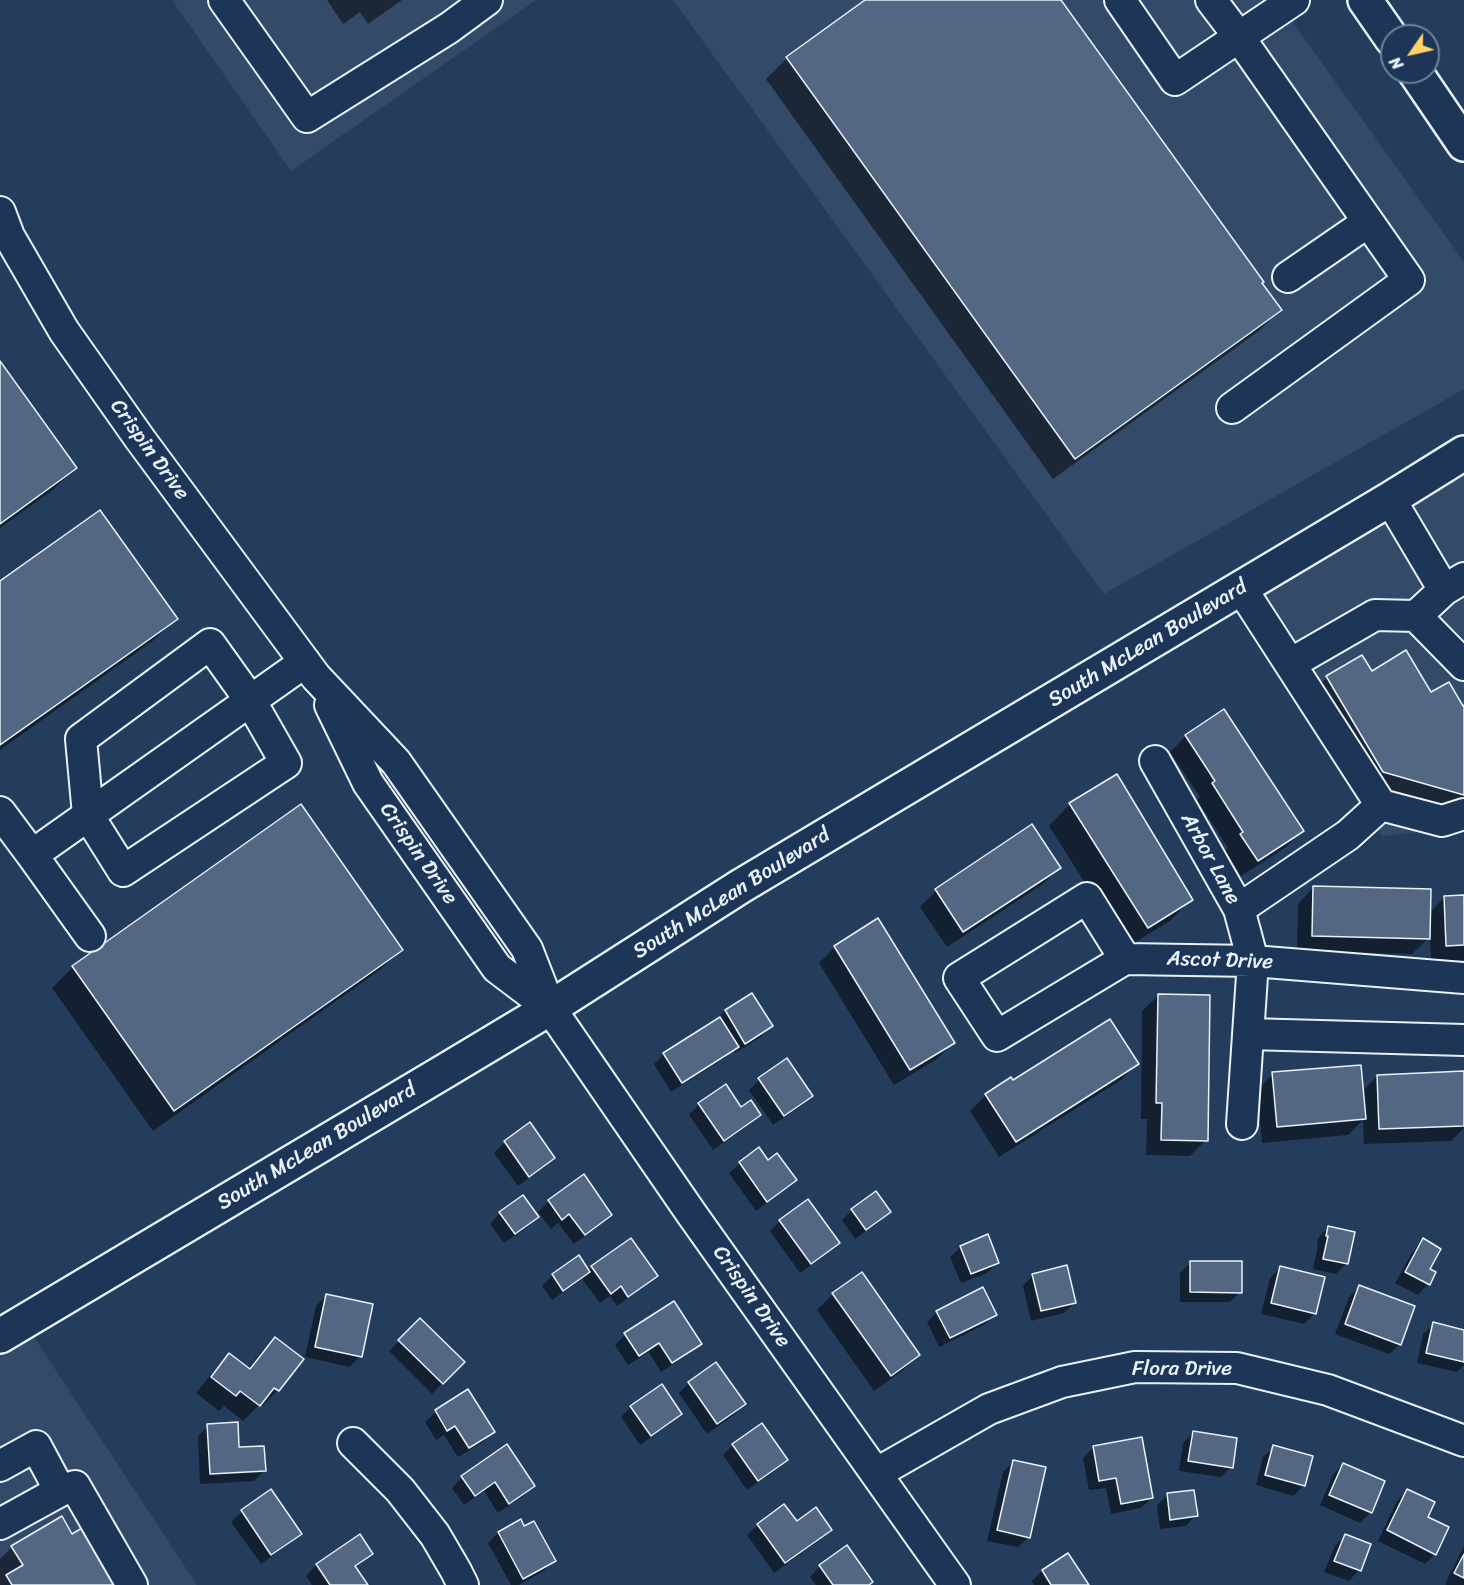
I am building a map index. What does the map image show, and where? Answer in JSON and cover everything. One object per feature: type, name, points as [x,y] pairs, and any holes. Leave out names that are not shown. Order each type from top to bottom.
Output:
[{"type":"main road","points":[[1365,0],[1382,24]]},
{"type":"main road","points":[[1422,84],[1464,144]]},
{"type":"main road","name":"South McLean Boulevard","points":[[0,1336],[550,1008],[741,886],[1464,453]]},
{"type":"street","points":[[224,0],[307,117],[449,28],[487,0]]},
{"type":"street","points":[[1120,0],[1175,80],[1294,0]]},
{"type":"street","points":[[1210,0],[1239,37],[1409,280],[1232,408]]},
{"type":"street","points":[[1288,277],[1368,222]]},
{"type":"street","name":"Crispin Drive","points":[[3,230],[64,331],[140,439],[311,670],[396,762],[527,949],[550,1008],[955,1585]]},
{"type":"street","points":[[1290,664],[1375,615],[1416,616],[1454,584],[1389,499]]},
{"type":"street","points":[[1241,588],[1380,805],[1442,820],[1464,814]]},
{"type":"street","points":[[1416,616],[1464,665]]},
{"type":"street","points":[[210,644],[250,700],[286,763],[123,871],[88,814],[81,739],[210,644]]},
{"type":"street","points":[[32,855],[250,700],[311,670]]},
{"type":"street","name":"Arbor Lane","points":[[1155,761],[1239,909],[1253,961],[1242,1124]]},
{"type":"street","points":[[1239,909],[1348,835],[1380,805]]},
{"type":"street","points":[[0,812],[90,936]]},
{"type":"street","points":[[1087,898],[1125,959],[997,1036],[959,978],[1087,898]]},
{"type":"street","name":"Ascot Drive","points":[[1125,959],[1253,961],[1464,978]]},
{"type":"street","points":[[1248,1034],[1464,1040]]},
{"type":"street","name":"Flora Drive","points":[[877,1473],[989,1409],[1062,1382],[1135,1366],[1237,1368],[1328,1390],[1464,1441]]},
{"type":"street","points":[[353,1443],[400,1490],[435,1535],[463,1585]]},
{"type":"street","points":[[0,1466],[36,1446],[60,1491]]},
{"type":"street","points":[[0,1524],[60,1491],[75,1486],[132,1585]]},
{"type":"shaded area","points":[[172,0],[536,0],[291,171]]},
{"type":"shaded area","points":[[673,0],[1277,0],[1464,262],[1464,389],[1104,594]]},
{"type":"shaded area","points":[[1464,462],[1464,827],[1382,836],[1233,600]]},
{"type":"shaded area","points":[[28,1328],[197,1585],[0,1585],[0,1344]]},
{"type":"building","points":[[865,0],[1061,0],[1282,310],[1075,459],[786,57]]},
{"type":"building","points":[[0,361],[77,468],[0,524]]},
{"type":"building","points":[[100,510],[178,619],[0,745],[0,581]]},
{"type":"building","points":[[1406,650],[1431,692],[1449,682],[1464,705],[1464,795],[1383,772],[1326,676],[1362,655],[1372,671]]},
{"type":"building","points":[[1224,709],[1304,831],[1258,861],[1240,834],[1243,832],[1212,783],[1215,781],[1185,735]]},
{"type":"building","points":[[1117,774],[1193,900],[1148,928],[1069,803]]},
{"type":"building","points":[[301,804],[403,950],[174,1111],[72,966]]},
{"type":"building","points":[[1032,824],[1061,868],[963,932],[935,889]]},
{"type":"building","points":[[1313,886],[1431,889],[1430,939],[1312,936]]},
{"type":"building","points":[[1464,895],[1464,945],[1446,946],[1444,896]]},
{"type":"building","points":[[878,918],[955,1043],[910,1070],[834,946]]},
{"type":"building","points":[[752,993],[773,1026],[745,1044],[725,1010]]},
{"type":"building","points":[[1158,994],[1210,995],[1208,1141],[1161,1140],[1162,1103],[1156,1103]]},
{"type":"building","points":[[720,1017],[739,1047],[682,1083],[663,1053]]},
{"type":"building","points":[[1110,1019],[1139,1064],[1016,1142],[985,1094],[1011,1077],[1013,1080]]},
{"type":"building","points":[[787,1058],[813,1096],[784,1116],[758,1078]]},
{"type":"building","points":[[1361,1065],[1366,1119],[1277,1127],[1272,1072]]},
{"type":"building","points":[[1464,1071],[1464,1126],[1379,1129],[1377,1075]]},
{"type":"building","points":[[726,1084],[741,1107],[751,1100],[761,1115],[724,1141],[698,1103]]},
{"type":"building","points":[[530,1122],[555,1158],[529,1177],[504,1141]]},
{"type":"building","points":[[759,1147],[768,1160],[777,1153],[797,1180],[767,1202],[739,1162]]},
{"type":"building","points":[[584,1174],[612,1215],[585,1235],[569,1214],[562,1220],[548,1200]]},
{"type":"building","points":[[876,1191],[891,1212],[866,1230],[851,1209]]},
{"type":"building","points":[[523,1195],[539,1217],[515,1234],[499,1212]]},
{"type":"building","points":[[808,1199],[840,1243],[811,1264],[779,1220]]},
{"type":"building","points":[[1328,1226],[1355,1232],[1348,1264],[1323,1259]]},
{"type":"building","points":[[988,1234],[999,1263],[971,1274],[960,1246]]},
{"type":"building","points":[[631,1238],[658,1276],[628,1297],[621,1286],[611,1294],[591,1266]]},
{"type":"building","points":[[1423,1238],[1441,1249],[1430,1269],[1436,1272],[1430,1285],[1405,1272]]},
{"type":"building","points":[[579,1255],[590,1272],[563,1291],[552,1274]]},
{"type":"building","points":[[1190,1261],[1242,1261],[1242,1293],[1190,1292]]},
{"type":"building","points":[[1067,1265],[1076,1303],[1041,1311],[1032,1274]]},
{"type":"building","points":[[1280,1266],[1325,1277],[1316,1314],[1271,1303]]},
{"type":"building","points":[[862,1272],[920,1355],[891,1376],[832,1293]]},
{"type":"building","points":[[1359,1285],[1415,1306],[1401,1345],[1345,1324]]},
{"type":"building","points":[[983,1287],[997,1315],[950,1338],[936,1311]]},
{"type":"building","points":[[326,1294],[373,1304],[362,1357],[315,1347]]},
{"type":"building","points":[[674,1301],[702,1344],[672,1363],[659,1343],[639,1356],[624,1333]]},
{"type":"building","points":[[420,1318],[465,1362],[443,1384],[398,1340]]},
{"type":"building","points":[[1433,1322],[1464,1330],[1464,1362],[1426,1353]]},
{"type":"building","points":[[275,1337],[304,1359],[279,1391],[274,1388],[260,1406],[240,1391],[236,1396],[211,1377],[229,1353],[250,1369]]},
{"type":"building","points":[[716,1362],[746,1404],[717,1424],[688,1382]]},
{"type":"building","points":[[662,1384],[682,1414],[651,1436],[630,1406]]},
{"type":"building","points":[[468,1389],[495,1432],[469,1448],[455,1426],[447,1431],[435,1410]]},
{"type":"building","points":[[238,1422],[239,1447],[264,1446],[266,1471],[210,1474],[207,1424]]},
{"type":"building","points":[[762,1423],[788,1460],[758,1481],[732,1444]]},
{"type":"building","points":[[1193,1431],[1237,1438],[1233,1468],[1188,1461]]},
{"type":"building","points":[[1142,1437],[1153,1498],[1121,1504],[1116,1478],[1099,1481],[1093,1446]]},
{"type":"building","points":[[507,1444],[535,1486],[509,1504],[495,1482],[475,1496],[461,1476]]},
{"type":"building","points":[[1273,1445],[1313,1456],[1305,1486],[1265,1475]]},
{"type":"building","points":[[1013,1460],[1046,1467],[1030,1538],[997,1530]]},
{"type":"building","points":[[1343,1463],[1385,1481],[1372,1513],[1329,1495]]},
{"type":"building","points":[[271,1489],[302,1534],[271,1555],[241,1510]]},
{"type":"building","points":[[1407,1489],[1435,1502],[1428,1517],[1449,1527],[1436,1555],[1387,1530]]},
{"type":"building","points":[[1194,1490],[1198,1516],[1170,1520],[1167,1493]]},
{"type":"building","points":[[784,1504],[797,1521],[816,1507],[832,1530],[785,1563],[757,1524]]},
{"type":"building","points":[[62,1516],[72,1534],[82,1528],[116,1585],[12,1585],[6,1575],[23,1565],[11,1546]]},
{"type":"building","points":[[521,1519],[524,1526],[534,1521],[556,1561],[523,1579],[498,1532]]},
{"type":"building","points":[[360,1534],[373,1554],[355,1566],[368,1585],[330,1585],[316,1564]]},
{"type":"building","points":[[1345,1534],[1371,1544],[1361,1571],[1334,1561]]},
{"type":"building","points":[[847,1545],[873,1582],[869,1585],[833,1585],[819,1565]]},
{"type":"building","points":[[1068,1553],[1089,1585],[1051,1585],[1042,1570]]},
{"type":"building","points":[[1464,1554],[1464,1578],[1454,1573]]}]
